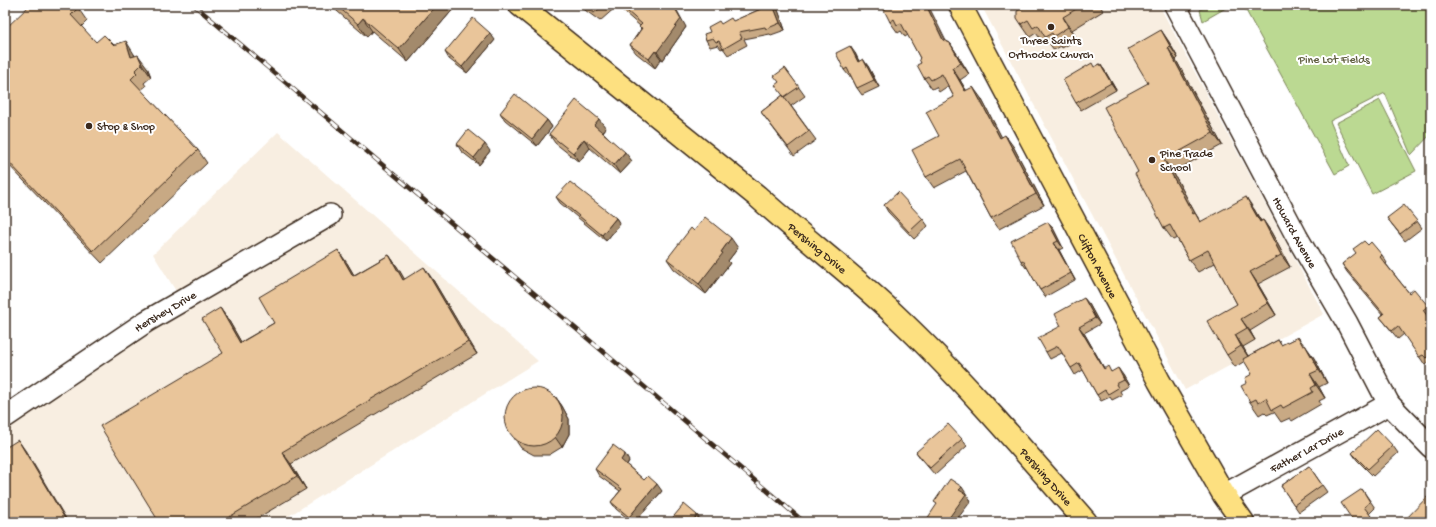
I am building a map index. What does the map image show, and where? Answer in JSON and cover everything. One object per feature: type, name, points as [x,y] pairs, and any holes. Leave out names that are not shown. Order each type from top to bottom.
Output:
[{"type":"main road","name":"Pershing Drive","points":[[520,5],[757,196],[782,219],[837,263],[879,300],[926,345],[1000,425],[1086,522]]},
{"type":"main road","name":"Clifton Avenue","points":[[960,5],[1159,381],[1224,495],[1243,522]]},
{"type":"street","name":"Howard Avenue","points":[[1175,5],[1294,230],[1389,404],[1431,447]]},
{"type":"street","name":"Hershey Drive","points":[[5,417],[147,320],[330,215]]},
{"type":"street","name":"Father Lar Drive","points":[[1224,495],[1389,404]]},
{"type":"shaded area","name":"Pine Trade School","points":[[981,5],[1159,5],[1324,314],[1185,390]]},
{"type":"shaded area","points":[[278,132],[538,361],[279,522],[5,522],[5,423],[42,398],[187,309],[153,254]]},
{"type":"green space","points":[[1207,5],[1231,5],[1203,21],[1200,10]]},
{"type":"green space","name":"Pine Lot Fields","points":[[1243,5],[1431,5],[1431,134],[1411,155],[1385,93],[1330,121],[1349,166],[1335,174]]},
{"type":"green space","points":[[1380,100],[1416,171],[1372,194],[1336,123]]},
{"type":"building","name":"Stop & Shop","points":[[30,5],[76,5],[78,8],[71,15],[96,42],[104,35],[114,45],[126,41],[131,57],[138,55],[142,64],[135,71],[137,73],[131,79],[198,150],[93,251],[5,158],[5,29]]},
{"type":"building","points":[[336,5],[437,5],[399,49],[363,18],[358,24]]},
{"type":"building","points":[[583,5],[604,5],[594,13]]},
{"type":"building","points":[[620,5],[643,5],[646,8],[652,5],[673,5],[681,19],[657,52],[655,51],[649,59],[630,45],[642,28],[639,27],[642,24]]},
{"type":"building","points":[[773,5],[780,23],[766,29],[765,27],[739,32],[742,38],[723,49],[719,41],[716,42],[713,38],[706,40],[704,34],[710,32],[708,27],[719,21],[721,24],[731,18],[733,21]]},
{"type":"building","points":[[886,5],[926,5],[943,40],[950,43],[961,63],[952,68],[965,91],[973,87],[1000,138],[1005,135],[1036,194],[991,218],[960,159],[926,177],[912,150],[939,136],[926,112],[954,97],[942,74],[931,80],[928,76],[924,78],[917,65],[921,63],[920,58],[901,23],[897,25],[894,19],[890,22],[884,10],[887,8]]},
{"type":"building","points":[[1021,5],[1083,5],[1063,17],[1068,27],[1054,36],[1052,33],[1045,37],[1038,25],[1033,28],[1028,20],[1021,24],[1017,18],[1017,11],[1023,8]]},
{"type":"building","points":[[473,18],[490,33],[462,67],[445,52]]},
{"type":"building","points":[[1161,30],[1170,46],[1168,48],[1213,133],[1164,160],[1193,214],[1195,213],[1200,222],[1246,197],[1260,222],[1263,220],[1281,255],[1250,272],[1268,303],[1241,319],[1247,328],[1235,335],[1241,346],[1227,355],[1207,321],[1237,304],[1208,250],[1189,260],[1170,225],[1164,228],[1135,174],[1138,172],[1104,107],[1148,83],[1128,49]]},
{"type":"building","points":[[850,46],[858,62],[863,59],[874,80],[857,88],[847,68],[844,70],[836,53]]},
{"type":"building","points":[[1092,63],[1094,67],[1100,64],[1111,83],[1076,103],[1063,80]]},
{"type":"building","points":[[785,68],[799,87],[784,97],[809,131],[788,147],[761,112],[783,95],[775,85],[779,82],[774,76]]},
{"type":"building","points":[[515,94],[547,120],[532,139],[500,113]]},
{"type":"building","points":[[576,100],[599,119],[594,125],[625,152],[614,165],[584,139],[573,153],[549,134]]},
{"type":"building","points":[[468,130],[485,144],[474,158],[457,144]]},
{"type":"building","points":[[570,182],[616,218],[602,235],[556,197]]},
{"type":"building","points":[[898,192],[923,219],[909,232],[884,205]]},
{"type":"building","points":[[1404,205],[1417,221],[1400,234],[1387,218]]},
{"type":"building","points":[[705,217],[731,238],[721,252],[723,253],[699,284],[667,259],[691,228],[694,231]]},
{"type":"building","points":[[1048,222],[1058,241],[1054,243],[1071,273],[1040,290],[1023,260],[1021,261],[1011,241]]},
{"type":"building","points":[[1364,241],[1368,245],[1371,242],[1382,255],[1380,257],[1409,293],[1414,289],[1428,306],[1423,310],[1431,321],[1431,355],[1426,358],[1423,355],[1419,357],[1398,326],[1392,331],[1380,317],[1384,314],[1342,264],[1356,253],[1353,249]]},
{"type":"building","points":[[338,250],[353,276],[389,255],[403,280],[424,267],[468,342],[282,452],[297,476],[221,522],[159,522],[100,426],[223,353],[202,319],[220,308],[240,343],[274,323],[259,297]]},
{"type":"building","points":[[1084,298],[1095,318],[1079,327],[1104,369],[1108,366],[1111,372],[1118,368],[1124,380],[1116,384],[1118,388],[1108,394],[1105,390],[1097,395],[1079,363],[1071,368],[1058,346],[1046,352],[1038,338],[1061,326],[1055,314]]},
{"type":"building","points":[[1298,337],[1303,346],[1305,345],[1319,370],[1310,374],[1316,385],[1311,388],[1313,392],[1283,408],[1281,405],[1272,410],[1266,398],[1258,403],[1256,399],[1250,402],[1241,386],[1247,383],[1245,378],[1252,374],[1243,359],[1278,340],[1281,345]]},
{"type":"building","points":[[534,388],[550,393],[558,401],[563,417],[558,433],[550,441],[534,446],[518,441],[510,433],[505,417],[510,401],[518,393]]},
{"type":"building","points":[[948,424],[962,439],[930,468],[916,452]]},
{"type":"building","points":[[1377,429],[1393,446],[1368,469],[1352,453]]},
{"type":"building","points":[[18,440],[67,522],[5,522],[5,448]]},
{"type":"building","points":[[613,445],[625,454],[621,460],[644,480],[648,476],[657,484],[629,517],[611,502],[622,489],[595,469]]},
{"type":"building","points":[[1309,466],[1322,485],[1294,505],[1281,486]]},
{"type":"building","points":[[950,479],[962,487],[959,490],[966,494],[946,522],[925,522],[937,504],[934,502]]},
{"type":"building","points":[[1362,489],[1370,502],[1364,507],[1371,516],[1363,522],[1354,522],[1341,503]]},
{"type":"building","points":[[1431,493],[1431,521],[1403,522]]},
{"type":"building","points":[[684,504],[697,515],[692,522],[669,522]]},
{"type":"railway","points":[[194,5],[804,522]]},
{"type":"place","name":"Three Saints Orthodox Church","points":[[1051,27]]},
{"type":"place","name":"Stop & Shop","points":[[89,126]]},
{"type":"place","name":"Pine Trade School","points":[[1152,160]]}]
